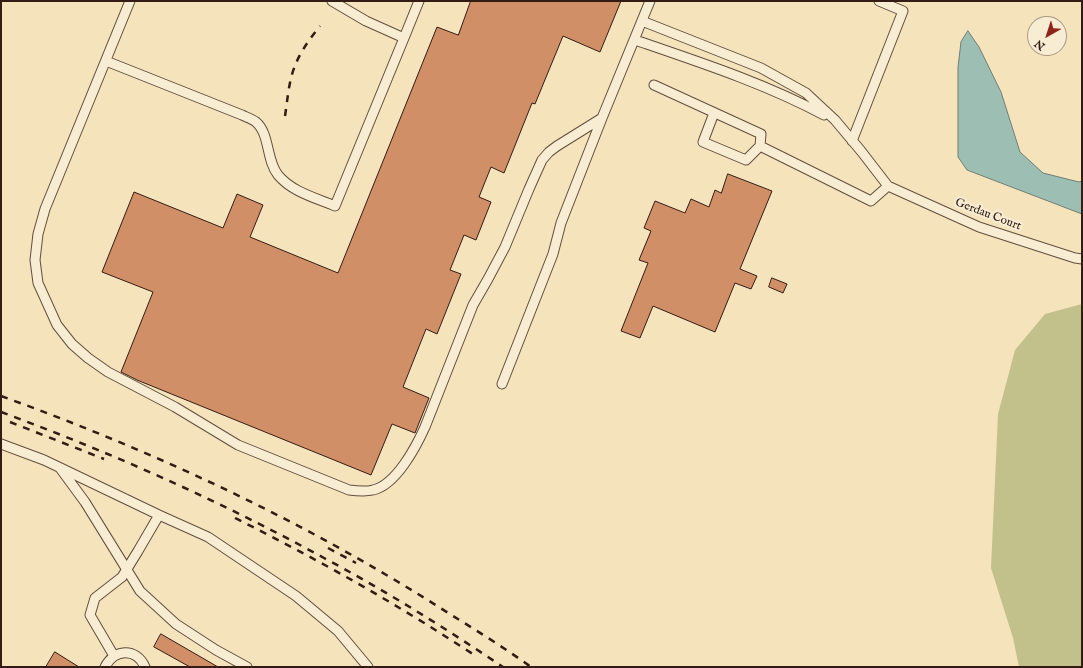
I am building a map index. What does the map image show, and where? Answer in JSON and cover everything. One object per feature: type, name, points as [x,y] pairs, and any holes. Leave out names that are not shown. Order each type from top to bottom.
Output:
[{"type":"lane","points":[[130,1],[45,209],[38,234],[35,260],[38,283],[57,325],[72,344],[88,358],[108,372],[168,403],[238,445],[349,490],[363,492],[375,490],[384,486],[392,479],[402,466],[419,440],[425,427],[473,305],[505,247],[542,160],[557,146],[602,118]]},
{"type":"lane","points":[[332,1],[366,21],[404,38]]},
{"type":"lane","points":[[106,61],[235,112],[254,121],[261,127],[264,133],[268,151],[278,176],[289,186],[335,206],[419,1]]},
{"type":"lane","points":[[502,384],[553,254],[561,223],[650,1]]},
{"type":"lane","points":[[852,141],[903,10],[879,1]]},
{"type":"lane","points":[[642,21],[761,68],[806,93],[835,120],[888,186],[871,201],[760,146]]},
{"type":"lane","points":[[635,40],[743,78],[797,100],[835,120]]},
{"type":"lane","points":[[654,85],[761,134],[760,146],[746,160],[703,142],[714,113]]},
{"type":"lane","name":"Gerdau Court","points":[[888,186],[978,227],[1082,259]]},
{"type":"lane","points":[[1,444],[44,460],[208,537],[296,596],[338,630],[368,667]]},
{"type":"lane","points":[[59,467],[85,502],[140,591],[176,624],[216,650],[247,667]]},
{"type":"lane","points":[[114,656],[90,615],[95,598],[122,576],[159,515]]},
{"type":"lane","points":[[105,667],[108,661],[114,656],[120,653],[128,652],[141,659],[145,667]]},
{"type":"shaded area","points":[[1082,304],[1082,667],[1019,667],[1013,638],[991,568],[998,414],[1015,350],[1045,314]]},
{"type":"water","points":[[968,31],[979,47],[1001,92],[1020,152],[1043,173],[1079,182],[1082,181],[1082,214],[967,170],[958,157],[958,67],[961,42]]},
{"type":"building","points":[[471,1],[621,1],[600,52],[563,36],[535,104],[532,103],[504,173],[491,167],[479,197],[491,202],[476,240],[464,235],[450,270],[461,274],[437,334],[426,329],[403,387],[429,398],[415,433],[392,424],[371,475],[137,380],[121,372],[153,292],[102,272],[134,192],[223,228],[237,194],[263,205],[250,237],[338,273],[437,27],[458,35]]},
{"type":"building","points":[[728,174],[772,191],[740,269],[757,276],[751,289],[735,283],[715,332],[653,306],[640,338],[621,331],[648,263],[639,260],[651,231],[644,228],[655,201],[685,213],[691,199],[709,207],[715,190],[721,193]]},
{"type":"building","points":[[772,278],[787,284],[783,293],[769,287]]},
{"type":"building","points":[[161,634],[218,667],[190,667],[154,647]]},
{"type":"building","points":[[55,652],[79,667],[46,667]]},
{"type":"railway","points":[[285,116],[293,71],[306,44],[320,26]]},
{"type":"railway","points":[[1,396],[60,418],[177,467],[289,521],[345,551],[399,583],[483,634],[531,667]]},
{"type":"railway","points":[[1,412],[125,461],[285,537],[370,583],[503,667]]},
{"type":"railway","points":[[10,422],[104,459]]},
{"type":"railway","points":[[235,518],[368,589],[476,656]]},
{"type":"railway","points":[[328,548],[356,563]]}]
